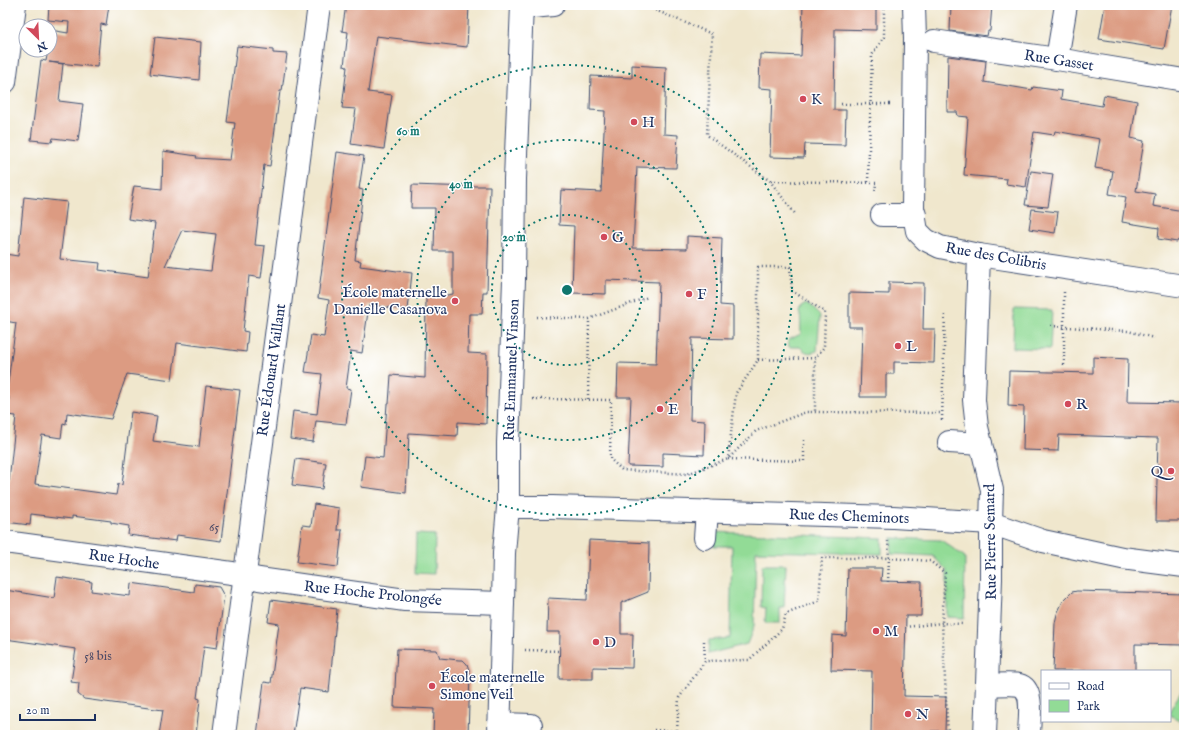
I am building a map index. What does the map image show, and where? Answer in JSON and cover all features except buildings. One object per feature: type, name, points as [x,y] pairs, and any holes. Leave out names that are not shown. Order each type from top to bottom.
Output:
[{"type":"street","points":[[5,82],[15,5]]},
{"type":"street","name":"Rue Édouard Vaillant","points":[[224,735],[319,5]]},
{"type":"street","points":[[522,6],[553,5]]},
{"type":"street","name":"Rue des Colibris","points":[[914,5],[913,208],[917,231],[926,240],[940,247],[979,255],[1184,286]]},
{"type":"street","points":[[1058,59],[1066,5]]},
{"type":"street","name":"Rue Emmanuel Vinson","points":[[499,730],[504,604],[504,553],[508,507],[515,179],[522,6]]},
{"type":"street","name":"Rue Gasset","points":[[934,41],[1058,59],[1184,80]]},
{"type":"street","points":[[878,205],[915,215]]},
{"type":"street","name":"Rue Pierre Semard","points":[[979,255],[974,414],[992,490],[991,579],[985,735]]},
{"type":"street","points":[[949,442],[981,444]]},
{"type":"street","name":"Rue des Cheminots","points":[[508,507],[552,506],[893,516],[991,523],[1043,541],[1122,558],[1184,566]]},
{"type":"street","points":[[705,538],[707,511]]},
{"type":"street","name":"Rue Hoche","points":[[5,542],[244,575]]},
{"type":"street","name":"Rue Hoche Prolongée","points":[[244,575],[259,579],[405,600],[504,604]]},
{"type":"street","points":[[987,685],[1018,685],[1025,687],[1028,691],[1030,702],[1029,735]]},
{"type":"street","points":[[499,730],[531,725]]},
{"type":"path","points":[[656,5],[656,11]]},
{"type":"path","points":[[868,182],[872,54],[884,37],[884,5]]},
{"type":"path","points":[[648,7],[712,34],[707,134],[770,181],[796,215]]},
{"type":"path","points":[[841,104],[914,104]]},
{"type":"path","points":[[770,181],[876,182],[878,205]]},
{"type":"path","points":[[728,459],[736,392],[758,360],[758,267],[790,267],[792,291],[825,312],[824,347],[815,358],[816,412]]},
{"type":"path","points":[[1064,268],[1064,368]]},
{"type":"path","points":[[512,316],[589,319],[648,297]]},
{"type":"path","points":[[942,420],[945,312]]},
{"type":"path","points":[[588,400],[589,319]]},
{"type":"path","points":[[1051,326],[1128,331],[1154,338]]},
{"type":"path","points":[[758,360],[815,358]]},
{"type":"path","points":[[510,399],[611,400],[610,459],[622,470],[687,474],[728,459],[804,461],[804,440]]},
{"type":"path","points":[[728,459],[756,431],[806,412],[942,413]]},
{"type":"path","points":[[888,541],[888,582]]},
{"type":"path","points":[[705,661],[749,660],[782,629],[786,614],[819,601],[822,558],[889,558],[930,561],[945,573],[942,623],[948,735]]},
{"type":"path","points":[[906,627],[942,623],[964,624]]},
{"type":"path","points":[[654,730],[677,731],[679,698],[705,661],[704,641]]},
{"type":"path","points":[[524,650],[559,651]]},
{"type":"green space","points":[[806,304],[820,316],[817,351],[810,353],[806,352],[800,347],[789,347],[788,340],[801,334],[801,320],[799,312],[801,307]]},
{"type":"green space","points":[[1014,309],[1052,310],[1050,349],[1013,348]]},
{"type":"green space","points":[[713,532],[882,538],[882,554],[756,551],[754,626],[747,644],[708,654],[709,640],[730,638],[732,546],[714,546]]},
{"type":"green space","points":[[416,534],[435,535],[434,574],[415,573]]},
{"type":"green space","points":[[892,538],[941,540],[965,557],[964,618],[947,617],[947,571],[933,556],[891,554]]},
{"type":"green space","points":[[762,565],[786,565],[784,608],[780,608],[780,623],[765,623],[766,608],[761,607]]},
{"type":"green space","points":[[1184,687],[1184,723],[1171,716],[1171,708]]},
{"type":"place","name":"K","points":[[803,99]]},
{"type":"place","name":"H","points":[[634,122]]},
{"type":"place","name":"G","points":[[604,237]]},
{"type":"place","name":"F","points":[[689,294]]},
{"type":"place","name":"École maternelle Danielle Casanova","points":[[455,301]]},
{"type":"place","name":"L","points":[[898,346]]},
{"type":"place","name":"R","points":[[1068,404]]},
{"type":"place","name":"E","points":[[660,409]]},
{"type":"place","name":"Q","points":[[1171,471]]},
{"type":"place","name":"M","points":[[876,631]]},
{"type":"place","name":"D","points":[[596,642]]},
{"type":"place","name":"École maternelle Simone Veil","points":[[432,686]]},
{"type":"place","name":"N","points":[[908,714]]}]
